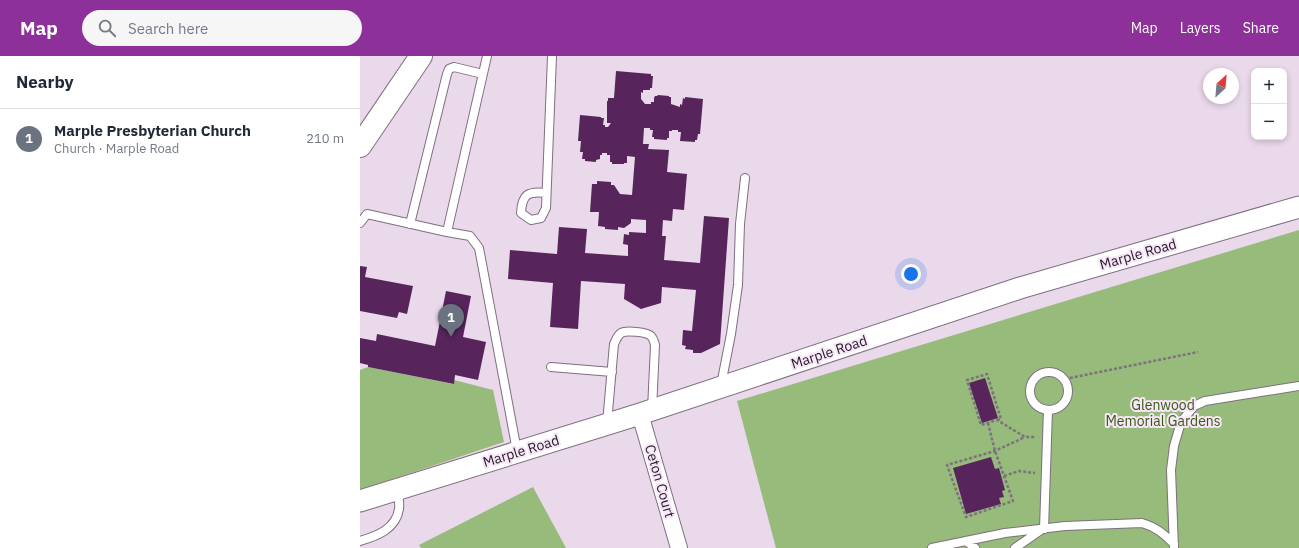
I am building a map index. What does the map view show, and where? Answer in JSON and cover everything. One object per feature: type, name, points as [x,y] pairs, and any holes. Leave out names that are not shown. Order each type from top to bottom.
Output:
[{"type":"main road","points":[[360,146],[421,56]]},
{"type":"street","name":"Marple Road","points":[[360,501],[607,425],[1020,288],[1299,207]]},
{"type":"street","name":"Ceton Court","points":[[646,412],[680,548]]},
{"type":"lane","points":[[447,232],[487,56]]},
{"type":"lane","points":[[546,193],[552,56]]},
{"type":"lane","points":[[410,224],[449,69],[454,67],[483,74]]},
{"type":"lane","points":[[720,388],[731,334],[738,285],[740,224],[745,178]]},
{"type":"lane","points":[[360,223],[367,214],[470,236],[479,248],[517,452]]},
{"type":"lane","points":[[607,425],[614,344],[621,333],[626,331],[648,334],[653,338],[655,345],[646,412]]},
{"type":"lane","points":[[551,367],[612,372]]},
{"type":"lane","points":[[1054,372],[1065,379],[1069,391],[1068,397],[1060,407],[1048,410],[1042,409],[1032,400],[1030,388],[1036,376],[1042,373],[1054,372]]},
{"type":"lane","points":[[1174,546],[1171,470],[1174,446],[1182,422],[1194,406],[1205,401],[1299,386]]},
{"type":"lane","points":[[1044,529],[1048,410]]},
{"type":"lane","points":[[360,541],[377,536],[387,530],[395,520],[399,509],[398,490]]},
{"type":"lane","points":[[932,548],[1005,533],[1065,526],[1142,523],[1152,526],[1165,534],[1174,546]]},
{"type":"lane","points":[[1014,548],[1044,529]]},
{"type":"lane","points":[[966,541],[975,548]]},
{"type":"path","points":[[1065,379],[1198,352]]},
{"type":"path","points":[[987,374],[1001,419],[997,420],[981,425],[967,380],[987,374]]},
{"type":"path","points":[[988,423],[995,451],[1013,501],[966,518],[947,465],[995,451],[1025,437],[997,420]]},
{"type":"path","points":[[1004,476],[1019,472],[1046,474]]},
{"type":"green space","name":"Glenwood Memorial Gardens","points":[[1299,230],[1299,548],[776,548],[737,401]]},
{"type":"green space","points":[[368,367],[453,384],[454,380],[493,390],[504,442],[360,490],[360,370]]},
{"type":"green space","points":[[533,487],[566,548],[421,548],[419,545]]},
{"type":"building","points":[[616,71],[651,74],[651,76],[653,76],[652,88],[650,88],[650,90],[643,90],[643,93],[641,92],[641,99],[645,104],[651,104],[651,102],[654,102],[655,96],[658,95],[671,97],[671,104],[680,107],[680,104],[682,105],[683,98],[685,99],[685,97],[703,99],[700,134],[698,134],[695,142],[680,141],[681,132],[678,132],[678,130],[669,131],[669,138],[667,138],[667,140],[654,139],[654,137],[652,137],[653,130],[650,130],[650,128],[644,128],[643,144],[649,144],[648,149],[669,150],[667,172],[687,174],[684,210],[673,209],[672,221],[663,220],[662,236],[666,236],[664,260],[700,263],[704,216],[729,218],[720,344],[701,353],[693,353],[693,350],[685,349],[686,346],[682,345],[683,330],[692,331],[696,290],[662,287],[661,303],[641,309],[624,299],[625,284],[581,281],[578,329],[550,327],[553,283],[508,279],[510,250],[557,254],[559,227],[587,229],[585,253],[628,256],[628,245],[623,244],[624,234],[629,235],[629,232],[646,233],[646,220],[631,219],[631,223],[624,228],[618,227],[618,230],[605,229],[605,227],[598,226],[599,212],[590,212],[592,184],[597,184],[597,181],[611,182],[611,185],[614,185],[620,194],[632,195],[635,157],[627,156],[627,163],[624,164],[612,164],[612,162],[610,162],[610,155],[607,155],[607,153],[602,153],[602,155],[600,155],[600,159],[596,160],[596,162],[585,161],[585,159],[582,159],[583,152],[580,152],[581,141],[578,141],[580,115],[604,118],[603,125],[605,125],[605,127],[608,127],[611,123],[607,123],[607,101],[608,98],[614,98]]},
{"type":"building","points":[[360,266],[367,267],[365,277],[413,286],[407,314],[399,312],[397,318],[360,311]]},
{"type":"building","points":[[446,291],[471,296],[463,337],[486,342],[478,380],[455,375],[454,384],[368,367],[368,365],[360,363],[360,338],[376,341],[377,334],[435,346]]},
{"type":"building","points":[[985,378],[998,418],[982,423],[969,383]]},
{"type":"building","points":[[991,457],[995,469],[999,468],[1005,490],[1002,491],[1004,497],[999,498],[1001,504],[966,514],[953,468]]},
{"type":"place","name":"Marple Presbyterian Church","points":[[451,337]]}]
